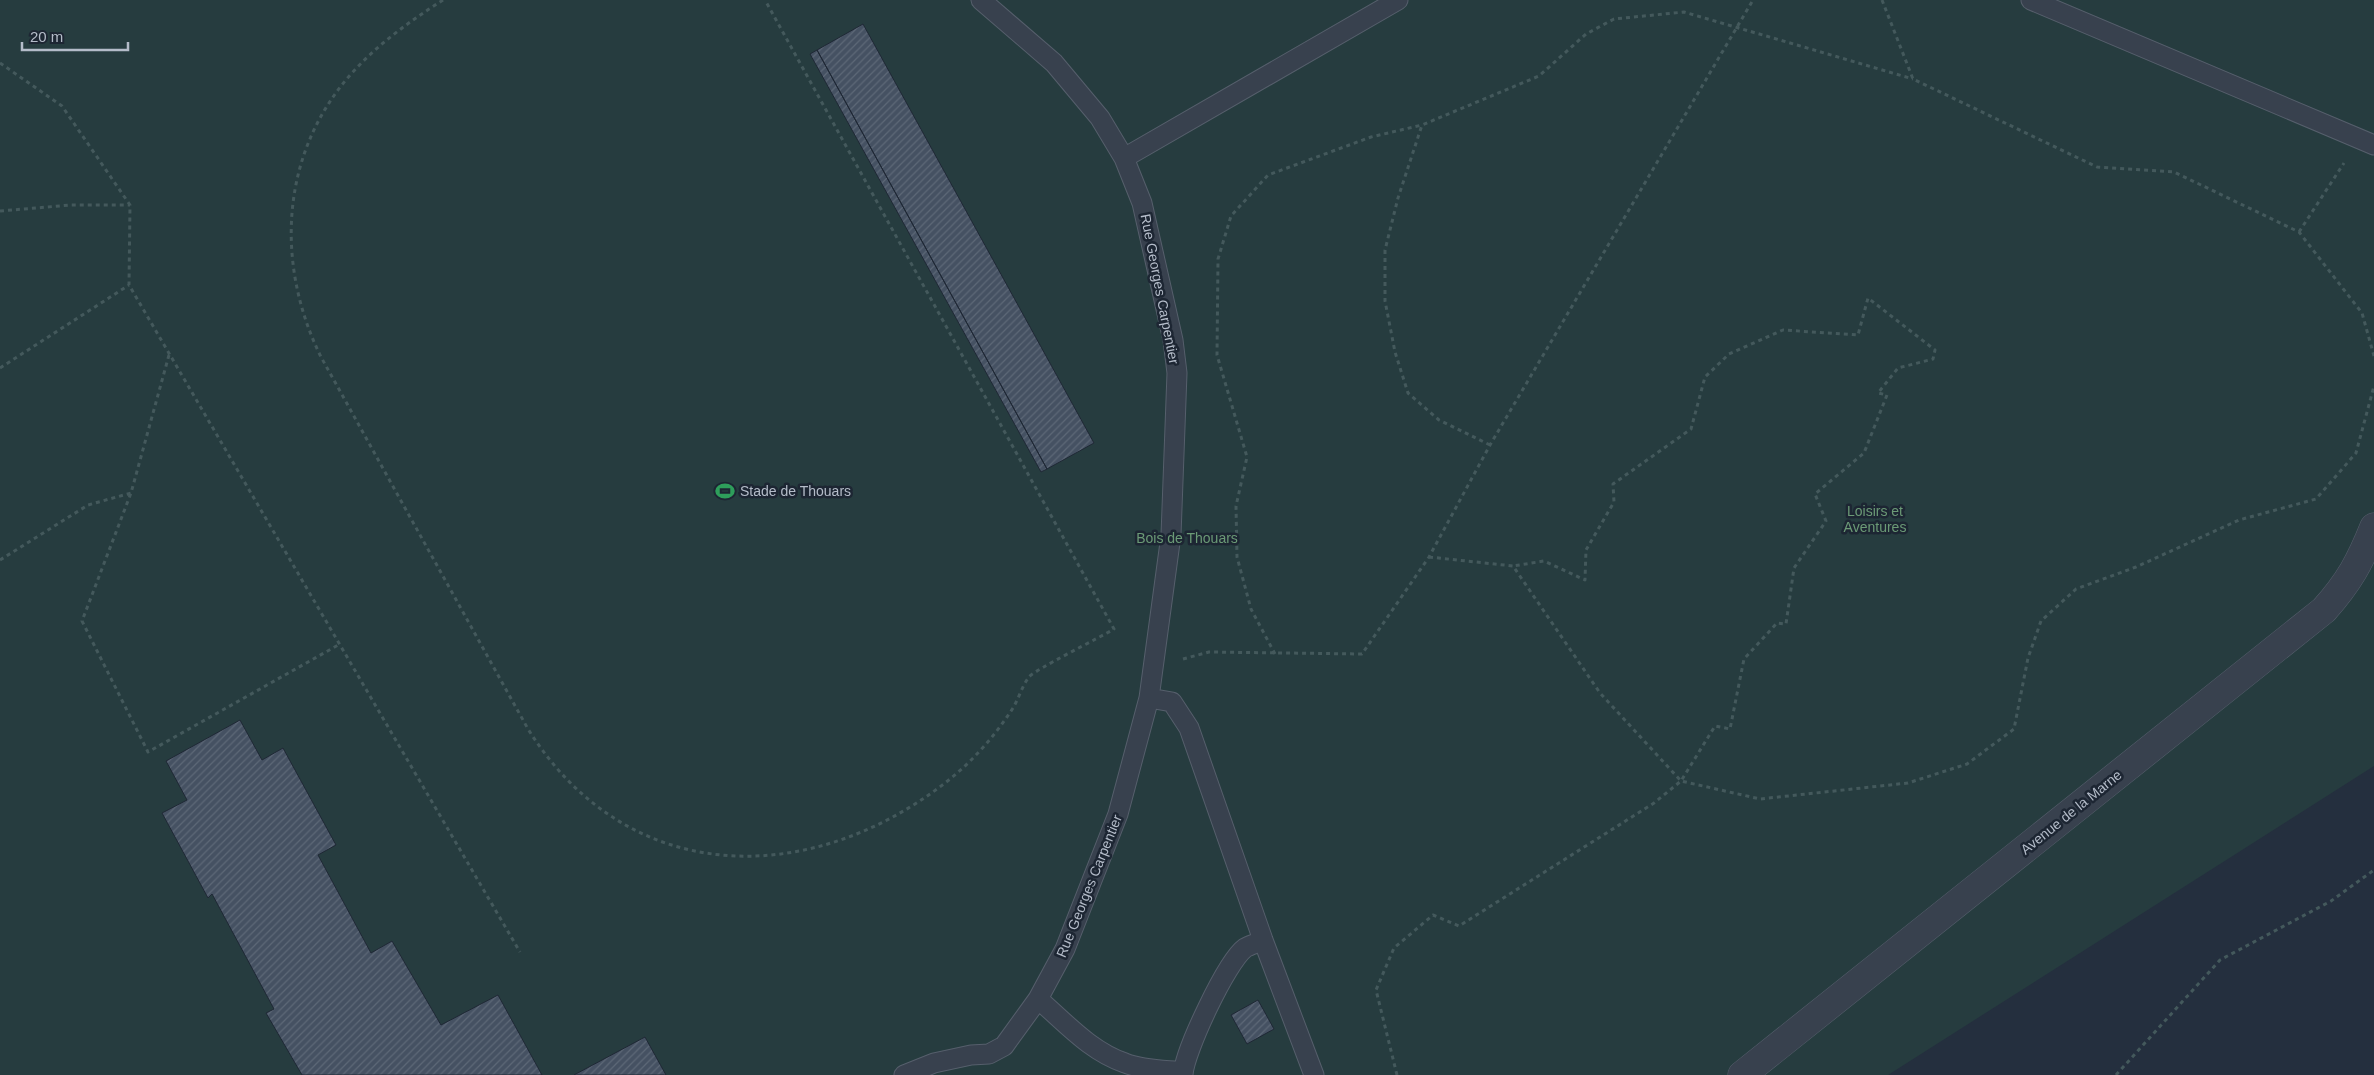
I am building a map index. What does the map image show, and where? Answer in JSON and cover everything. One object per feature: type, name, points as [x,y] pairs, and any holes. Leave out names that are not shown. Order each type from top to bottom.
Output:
[{"type":"street","name":"Avenue de la Marne","points":[[1742,1075],[2324,610],[2343,589],[2359,564],[2374,527]]},
{"type":"lane","name":"Rue Georges Carpentier","points":[[904,1075],[934,1063],[971,1055],[990,1054],[1004,1046],[1038,999],[1065,949],[1118,814],[1149,698],[1170,534],[1177,374],[1173,340],[1142,203],[1124,158],[1100,118],[1054,63],[981,0]]},
{"type":"lane","points":[[1124,158],[1398,0]]},
{"type":"lane","points":[[2031,0],[2367,142]]},
{"type":"lane","points":[[1149,698],[1172,702],[1189,728],[1263,940],[1314,1075]]},
{"type":"lane","points":[[1038,999],[1086,1042],[1104,1054],[1127,1064],[1183,1073],[1190,1047],[1231,964],[1245,948],[1263,940]]},
{"type":"path","points":[[443,0],[394,33],[351,74],[326,109],[306,148],[295,190],[290,233],[293,276],[304,318],[318,351],[340,392],[528,729],[552,765],[566,781],[599,809],[636,832],[698,852],[741,856],[762,856],[813,848],[842,839],[896,815],[946,782],[989,741],[1014,706],[1029,676],[1114,629],[765,0]]},
{"type":"path","points":[[1149,698],[1178,660],[1209,652],[1362,654],[1429,557],[1490,445],[1753,0]]},
{"type":"path","points":[[1882,0],[1913,79]]},
{"type":"path","points":[[1275,654],[1251,609],[1237,557],[1236,506],[1247,457],[1217,355],[1218,259],[1231,216],[1268,175],[1371,137],[1422,125],[1539,76],[1586,34],[1614,19],[1684,12],[1736,26],[1913,79],[2097,167],[2174,172],[2299,232],[2362,313],[2374,356]]},
{"type":"path","points":[[0,63],[62,106],[130,205],[129,285],[520,952]]},
{"type":"path","points":[[1422,125],[1398,198],[1385,250],[1385,301],[1395,352],[1408,393],[1439,420],[1490,445]]},
{"type":"path","points":[[2299,232],[2367,142]]},
{"type":"path","points":[[0,211],[71,205],[130,205]]},
{"type":"path","points":[[0,368],[129,285]]},
{"type":"path","points":[[1396,1075],[1376,990],[1394,948],[1433,915],[1459,926],[1654,803],[1681,781],[1714,726],[1730,728],[1744,659],[1778,623],[1786,624],[1794,568],[1826,521],[1815,494],[1864,453],[1887,395],[1878,393],[1898,368],[1933,360],[1935,350],[1868,298],[1858,336],[1783,330],[1729,354],[1705,377],[1691,430],[1613,484],[1614,502],[1586,550],[1585,580],[1544,561],[1513,566],[1429,557]]},
{"type":"path","points":[[170,354],[132,493],[82,621],[148,752],[340,644]]},
{"type":"path","points":[[1513,566],[1600,693],[1681,781],[1760,799],[1908,783],[1967,764],[2014,729],[2028,658],[2041,621],[2076,589],[2136,567],[2239,520],[2316,499],[2356,453],[2374,386]]},
{"type":"path","points":[[0,560],[88,505],[132,493]]},
{"type":"path","points":[[2116,1075],[2220,960],[2331,902],[2374,870]]},
{"type":"green space","name":"Bois de Thouars","points":[[0,0],[2374,0],[2374,766],[1888,1075],[0,1075]]},
{"type":"building","points":[[863,24],[1094,443],[1047,469],[817,50]]},
{"type":"building","points":[[817,50],[1047,469],[1041,472],[810,54]]},
{"type":"building","points":[[240,720],[262,760],[283,748],[336,845],[318,855],[371,953],[392,941],[441,1025],[498,995],[542,1075],[302,1075],[266,1013],[274,1009],[212,894],[208,898],[162,813],[187,800],[166,761]]},
{"type":"building","points":[[1258,1000],[1274,1029],[1247,1044],[1231,1015]]},
{"type":"building","points":[[645,1037],[666,1075],[574,1075]]},
{"type":"place","name":"Stade de Thouars","points":[[725,491]]},
{"type":"park label","name":"Loisirs et Aventures","points":[[1875,520]]}]
